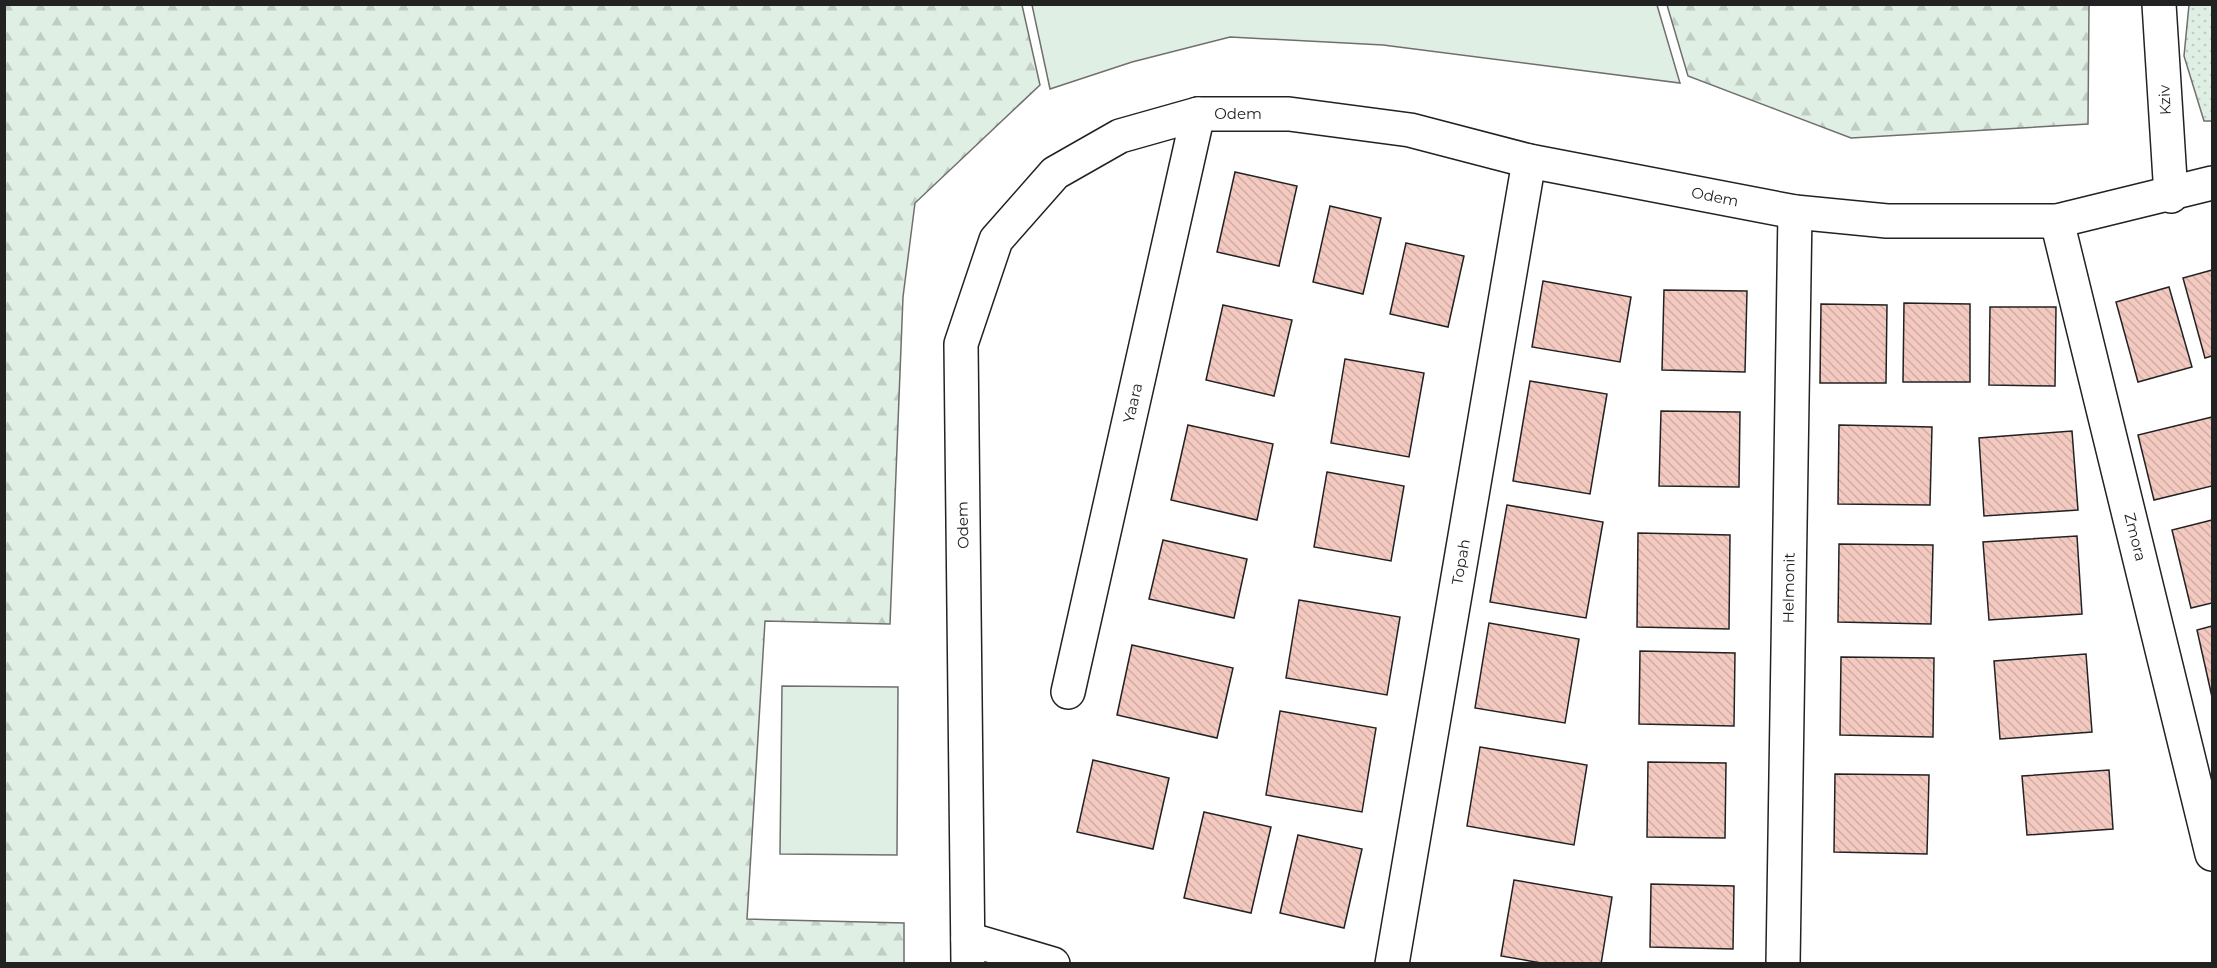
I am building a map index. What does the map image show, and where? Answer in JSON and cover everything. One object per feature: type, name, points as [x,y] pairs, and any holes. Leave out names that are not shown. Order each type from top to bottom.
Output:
[{"type":"street","name":"Kziv","points":[[2159,4],[2171,196]]},
{"type":"street","name":"Odem","points":[[968,951],[961,344],[996,240],[1055,173],[1119,136],[1197,114],[1288,114],[1410,130],[1529,161],[1795,213],[1887,220],[2057,221],[2171,196],[2212,183]]},
{"type":"street","name":"Yaara","points":[[1068,692],[1197,114]]},
{"type":"street","name":"Topah","points":[[1392,963],[1529,161]]},
{"type":"street","name":"Helmonit","points":[[1783,963],[1795,213]]},
{"type":"street","name":"Zmora","points":[[2057,221],[2212,854]]},
{"type":"street","points":[[968,951],[1053,963]]},
{"type":"green space","points":[[5,4],[1022,5],[1040,85],[915,203],[903,297],[890,624],[765,621],[747,919],[904,923],[904,963],[5,963]]},
{"type":"green space","points":[[1032,5],[1657,5],[1680,83],[1383,45],[1230,37],[1132,62],[1050,89]]},
{"type":"green space","points":[[1667,5],[2089,5],[2088,124],[1851,138],[1688,76]]},
{"type":"green space","points":[[2189,5],[2212,5],[2212,121],[2204,121],[2184,56]]},
{"type":"green space","points":[[782,686],[898,687],[897,855],[780,854]]},
{"type":"building","points":[[1235,172],[1297,186],[1279,266],[1217,252]]},
{"type":"building","points":[[1330,206],[1381,218],[1363,294],[1313,282]]},
{"type":"building","points":[[1406,243],[1464,256],[1448,327],[1390,314]]},
{"type":"building","points":[[2212,270],[2212,356],[2205,358],[2183,278]]},
{"type":"building","points":[[1543,281],[1631,297],[1620,362],[1532,347]]},
{"type":"building","points":[[2169,287],[2192,367],[2138,382],[2116,302]]},
{"type":"building","points":[[1664,290],[1747,291],[1745,372],[1662,370]]},
{"type":"building","points":[[1904,303],[1970,304],[1970,382],[1903,382]]},
{"type":"building","points":[[1821,304],[1887,305],[1886,383],[1820,383]]},
{"type":"building","points":[[1223,305],[1292,320],[1274,396],[1206,380]]},
{"type":"building","points":[[1990,307],[2056,307],[2055,386],[1989,385]]},
{"type":"building","points":[[1345,359],[1424,373],[1409,457],[1331,443]]},
{"type":"building","points":[[1530,381],[1607,394],[1590,494],[1513,481]]},
{"type":"building","points":[[1661,411],[1740,412],[1739,487],[1659,486]]},
{"type":"building","points":[[2212,417],[2212,486],[2154,500],[2138,435]]},
{"type":"building","points":[[1188,425],[1273,444],[1257,520],[1171,500]]},
{"type":"building","points":[[1839,425],[1932,427],[1930,505],[1838,504]]},
{"type":"building","points":[[2072,431],[2078,510],[1984,516],[1979,438]]},
{"type":"building","points":[[1327,472],[1404,486],[1391,561],[1314,547]]},
{"type":"building","points":[[1507,505],[1603,522],[1586,618],[1490,602]]},
{"type":"building","points":[[2212,520],[2212,603],[2191,608],[2172,530]]},
{"type":"building","points":[[1638,533],[1730,535],[1729,629],[1637,627]]},
{"type":"building","points":[[2077,536],[2082,614],[1989,620],[1983,542]]},
{"type":"building","points":[[1163,540],[1247,559],[1234,618],[1149,599]]},
{"type":"building","points":[[1839,544],[1933,545],[1931,624],[1838,622]]},
{"type":"building","points":[[1299,600],[1400,617],[1387,695],[1286,678]]},
{"type":"building","points":[[1489,623],[1579,639],[1565,723],[1475,708]]},
{"type":"building","points":[[2212,626],[2212,697],[2197,630]]},
{"type":"building","points":[[1132,645],[1233,668],[1217,738],[1117,715]]},
{"type":"building","points":[[1640,651],[1735,653],[1734,726],[1639,724]]},
{"type":"building","points":[[2086,654],[2092,732],[2000,739],[1994,661]]},
{"type":"building","points":[[1841,657],[1934,658],[1933,737],[1840,735]]},
{"type":"building","points":[[1280,711],[1376,728],[1362,812],[1266,795]]},
{"type":"building","points":[[1480,747],[1587,765],[1574,845],[1467,826]]},
{"type":"building","points":[[1093,760],[1169,778],[1153,849],[1077,832]]},
{"type":"building","points":[[1648,762],[1726,763],[1725,838],[1647,837]]},
{"type":"building","points":[[2109,770],[2113,829],[2027,835],[2022,776]]},
{"type":"building","points":[[1835,774],[1929,775],[1927,854],[1834,852]]},
{"type":"building","points":[[1204,812],[1271,827],[1251,913],[1184,898]]},
{"type":"building","points":[[1298,835],[1362,849],[1344,928],[1280,913]]},
{"type":"building","points":[[1514,880],[1612,897],[1601,964],[1547,964],[1501,956]]},
{"type":"building","points":[[1651,884],[1734,886],[1733,949],[1650,947]]}]
